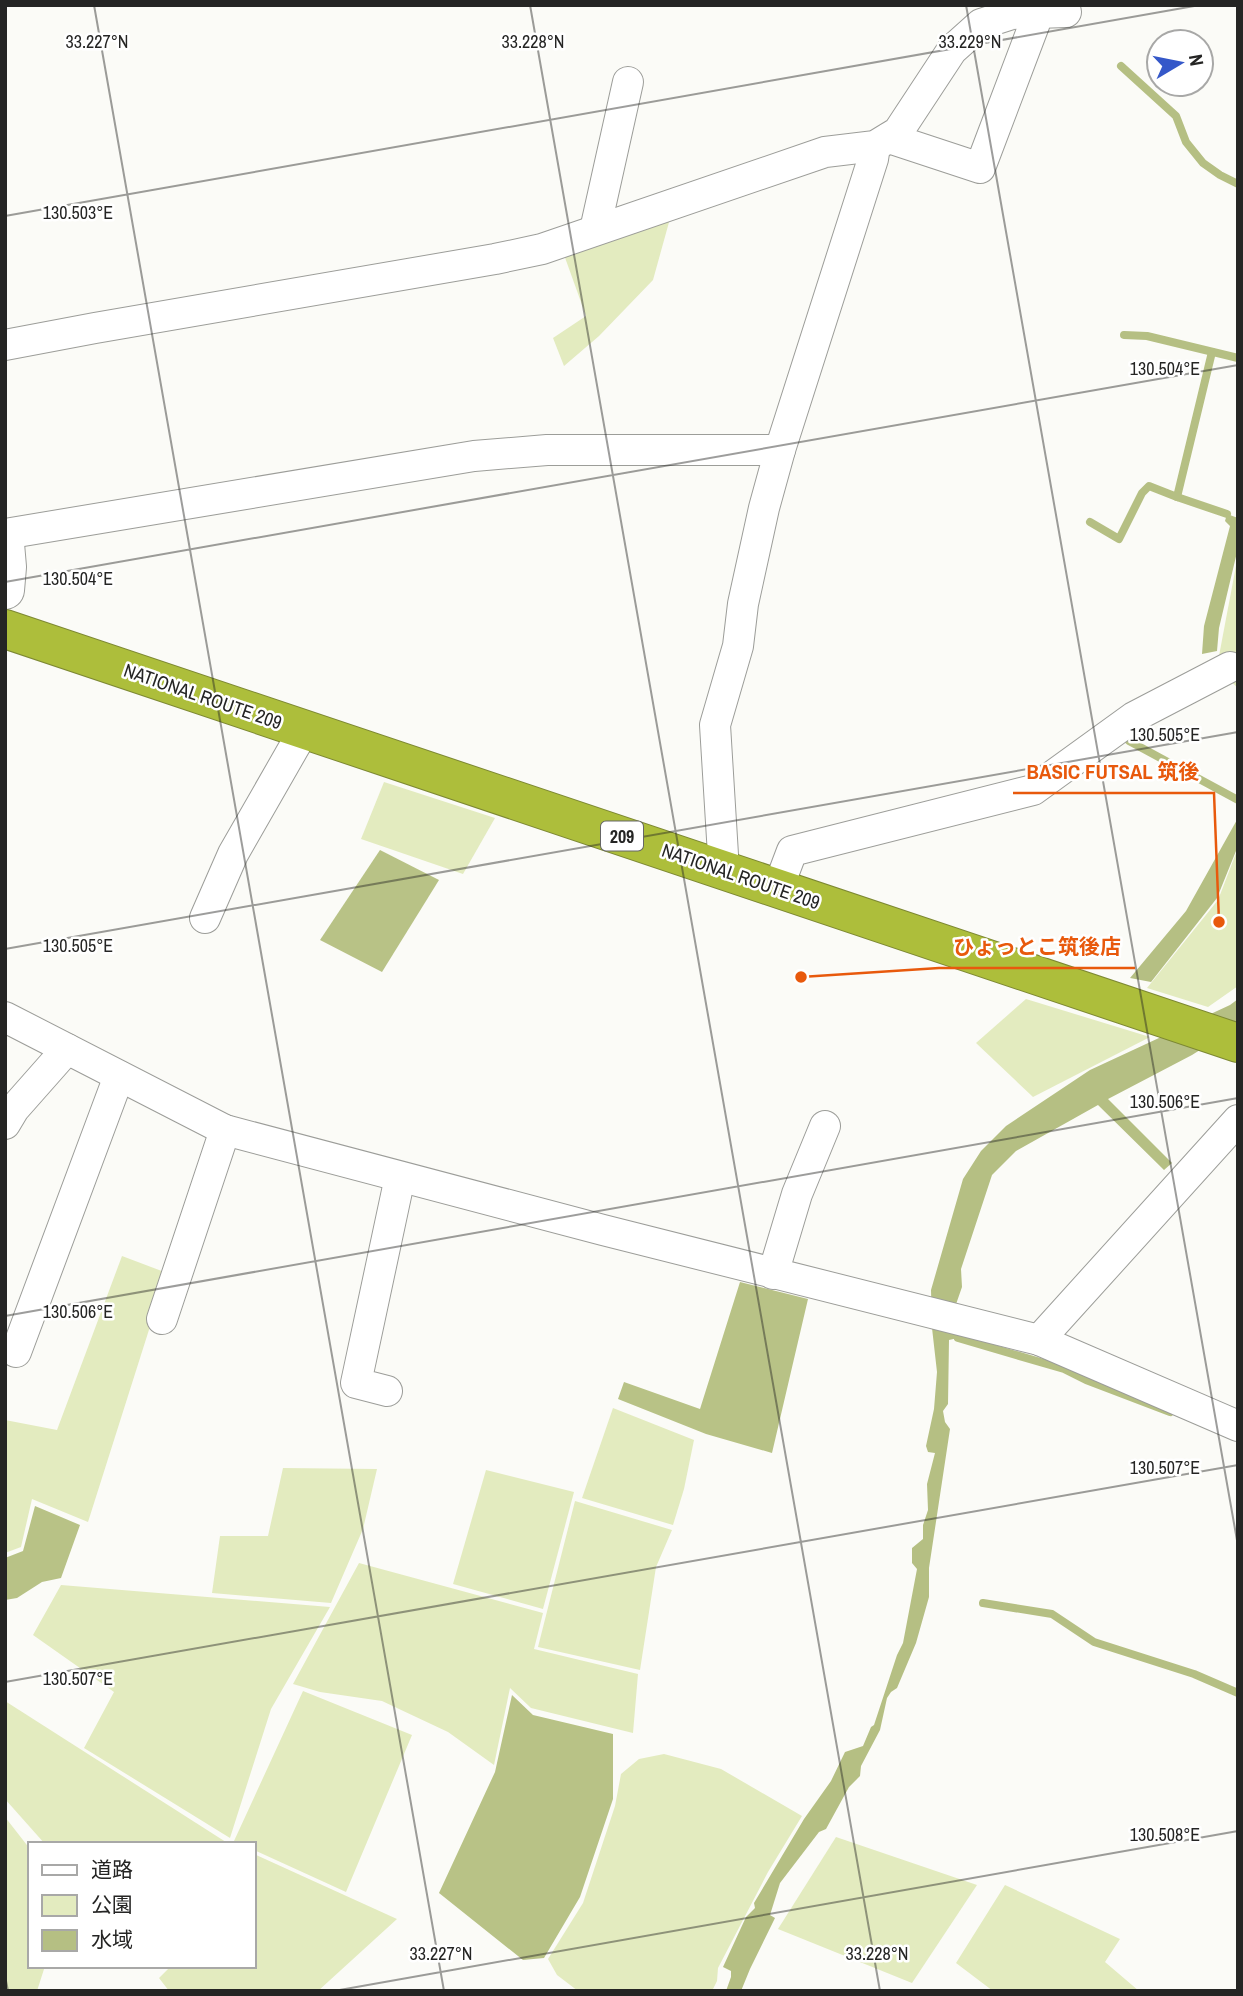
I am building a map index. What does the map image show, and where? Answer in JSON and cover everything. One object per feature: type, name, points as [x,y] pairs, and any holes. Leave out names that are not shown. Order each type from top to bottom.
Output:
[{"type":"highway","name":"NATIONAL ROUTE 209","points":[[5,629],[1238,1043]]},
{"type":"street","points":[[5,345],[542,249],[825,152],[882,142],[898,132],[952,50],[981,24],[1012,14],[1053,12],[980,168],[882,142]]},
{"type":"street","points":[[595,230],[628,82]]},
{"type":"street","points":[[724,871],[715,725],[738,646],[743,604],[780,450],[882,142]]},
{"type":"street","points":[[5,534],[474,456],[547,450],[780,450]]},
{"type":"street","points":[[5,544],[5,590]]},
{"type":"street","points":[[778,888],[792,851],[1033,790],[1134,717],[1230,667]]},
{"type":"street","points":[[205,918],[233,854],[304,730]]},
{"type":"street","points":[[5,1017],[226,1130],[773,1274],[1039,1340],[1238,1426]]},
{"type":"street","points":[[5,1125],[14,1109],[67,1049]]},
{"type":"street","points":[[16,1352],[119,1076]]},
{"type":"street","points":[[1039,1340],[1238,1119]]},
{"type":"street","points":[[773,1274],[797,1194],[825,1126]]},
{"type":"street","points":[[162,1320],[226,1130]]},
{"type":"street","points":[[387,1391],[356,1383],[400,1177]]},
{"type":"green space","points":[[671,215],[653,280],[599,336],[564,366],[553,338],[586,316],[563,252]]},
{"type":"green space","points":[[1238,555],[1238,688],[1228,679],[1219,656]]},
{"type":"green space","points":[[384,782],[495,818],[463,874],[361,839]]},
{"type":"green space","points":[[1238,848],[1238,986],[1208,1007],[1147,988],[1218,900]]},
{"type":"green space","points":[[1026,999],[1150,1037],[1033,1097],[976,1043]]},
{"type":"green space","points":[[122,1256],[167,1273],[88,1522],[32,1499],[21,1547],[5,1553],[5,1420],[57,1430]]},
{"type":"green space","points":[[613,1408],[694,1440],[673,1525],[582,1498]]},
{"type":"green space","points":[[283,1468],[377,1469],[363,1529],[331,1603],[212,1593],[220,1536],[268,1536]]},
{"type":"green space","points":[[486,1470],[574,1492],[543,1609],[453,1584]]},
{"type":"green space","points":[[575,1501],[672,1530],[656,1567],[640,1670],[538,1647]]},
{"type":"green space","points":[[359,1563],[543,1613],[534,1649],[638,1674],[633,1733],[531,1708],[510,1688],[494,1765],[448,1732],[382,1701],[320,1692],[293,1684]]},
{"type":"green space","points":[[61,1585],[330,1607],[271,1709],[230,1838],[84,1748],[114,1692],[33,1635]]},
{"type":"green space","points":[[303,1691],[412,1735],[346,1892],[256,1851],[256,1842],[234,1841]]},
{"type":"green space","points":[[5,1701],[226,1842],[43,1842],[5,1799]]},
{"type":"green space","points":[[664,1754],[721,1769],[802,1816],[768,1872],[718,1968],[717,1981],[712,1991],[578,1991],[557,1975],[548,1959],[583,1903],[615,1806],[621,1774],[639,1759]]},
{"type":"green space","points":[[5,1817],[28,1846],[28,1968],[44,1968],[37,1991],[5,1991]]},
{"type":"green space","points":[[836,1837],[977,1885],[912,1983],[778,1929]]},
{"type":"green space","points":[[256,1855],[397,1919],[318,1991],[169,1991],[159,1978],[169,1968],[256,1968]]},
{"type":"green space","points":[[1005,1885],[1120,1939],[1105,1962],[1139,1991],[993,1991],[956,1963]]},
{"type":"shaded area","points":[[380,850],[439,880],[382,972],[320,940]]},
{"type":"shaded area","points":[[740,1282],[808,1299],[772,1453],[706,1434],[618,1399],[624,1382],[700,1409]]},
{"type":"shaded area","points":[[35,1506],[80,1525],[61,1578],[42,1582],[17,1598],[5,1600],[5,1558],[23,1551]]},
{"type":"shaded area","points":[[512,1695],[533,1715],[613,1734],[613,1799],[580,1897],[544,1958],[523,1960],[439,1893],[495,1772]]},
{"type":"water","points":[[1227,514],[1238,518],[1238,548],[1219,628],[1217,651],[1202,654],[1204,626],[1230,526],[1225,521]]},
{"type":"water","points":[[1238,818],[1238,846],[1217,898],[1151,982],[1130,978],[1186,911]]},
{"type":"water","points":[[1238,999],[1238,1026],[1192,1055],[1108,1099],[1172,1163],[1164,1170],[1098,1105],[1016,1151],[992,1175],[961,1269],[962,1287],[954,1310],[958,1338],[949,1340],[948,1404],[943,1411],[945,1422],[950,1429],[929,1568],[929,1597],[916,1643],[897,1688],[887,1698],[880,1730],[861,1766],[860,1776],[849,1787],[826,1829],[819,1832],[780,1883],[770,1915],[775,1918],[741,1991],[726,1991],[731,1971],[723,1967],[746,1917],[755,1908],[754,1903],[804,1819],[831,1781],[845,1752],[863,1746],[874,1725],[903,1643],[917,1569],[912,1563],[912,1548],[923,1539],[923,1525],[928,1510],[927,1484],[935,1453],[928,1452],[926,1446],[934,1409],[937,1372],[931,1290],[963,1179],[981,1151],[1006,1126],[1090,1070]]},
{"type":"waterway","points":[[1121,66],[1176,116],[1186,142],[1203,163],[1238,184]]},
{"type":"waterway","points":[[1124,335],[1147,336],[1238,358]]},
{"type":"waterway","points":[[1090,522],[1119,539],[1142,493],[1149,486],[1177,497],[1212,352]]},
{"type":"waterway","points":[[1177,497],[1227,514]]},
{"type":"waterway","points":[[1129,741],[1238,800]]},
{"type":"waterway","points":[[958,1338],[1064,1369],[1170,1412]]},
{"type":"waterway","points":[[983,1603],[1052,1614],[1094,1642],[1194,1674],[1238,1693]]},
{"type":"place","name":"BASIC FUTSAL 筑後","points":[[1219,922]]},
{"type":"place","name":"ひょっとこ筑後店","points":[[801,977]]}]
